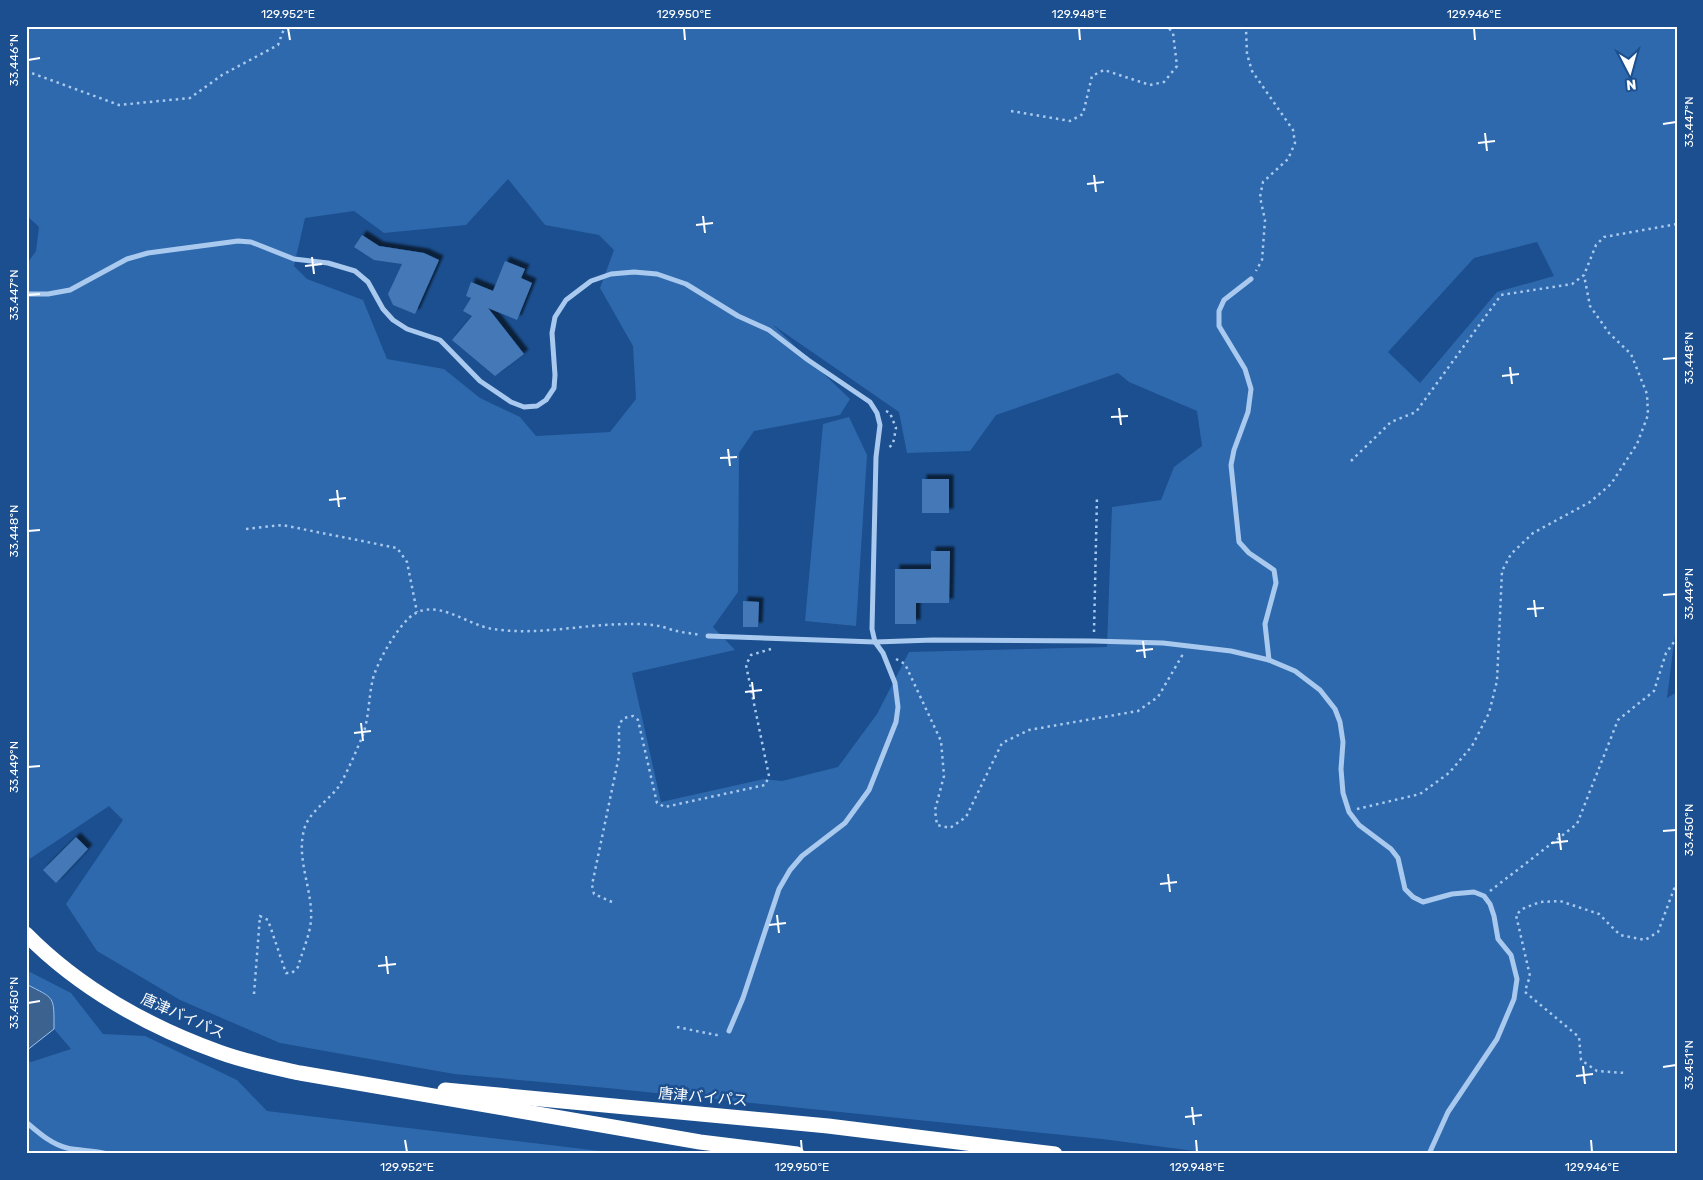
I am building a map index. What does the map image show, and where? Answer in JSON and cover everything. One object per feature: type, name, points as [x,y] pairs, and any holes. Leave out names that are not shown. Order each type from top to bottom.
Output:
[{"type":"highway","name":"唐津バイパス","points":[[26,934],[62,966],[98,992],[134,1014],[175,1035],[220,1053],[259,1064],[347,1081],[700,1142],[797,1154]]},
{"type":"highway","name":"唐津バイパス","points":[[347,1081],[828,1126],[992,1150],[1055,1154]]},
{"type":"street","points":[[26,294],[48,294],[70,290],[127,259],[148,252],[238,241],[251,242],[294,259],[328,263],[355,272],[368,282],[383,309],[393,320],[407,329],[440,340],[480,381],[511,402],[524,407],[537,406],[546,400],[554,388],[552,333],[556,317],[566,300],[591,282],[611,274],[634,272],[657,274],[686,284],[738,316],[769,330],[808,360],[870,402],[877,413],[880,425],[876,457],[872,629],[875,642],[883,653],[895,683],[898,707],[896,722],[869,790],[845,823],[802,856],[790,870],[779,889],[729,1031]]},
{"type":"street","points":[[1251,279],[1224,300],[1219,311],[1219,326],[1245,369],[1250,390],[1248,412],[1234,450],[1231,465],[1239,542],[1249,553],[1274,570],[1276,583],[1265,624],[1269,660]]},
{"type":"street","points":[[708,636],[875,642],[932,640],[1094,641],[1189,645],[1231,651],[1269,660],[1295,670],[1320,690],[1334,709],[1340,722],[1343,742],[1343,793],[1349,812],[1358,825],[1391,849],[1398,858],[1405,889],[1413,897],[1423,902],[1452,894],[1474,892],[1484,896],[1490,904],[1494,916],[1498,939],[1511,955],[1517,979],[1514,999],[1498,1039],[1448,1112],[1429,1154]]},
{"type":"street","points":[[26,1122],[51,1142],[67,1148],[98,1151],[107,1154]]},
{"type":"path","points":[[26,71],[119,105],[190,98],[222,75],[278,45],[285,26]]},
{"type":"path","points":[[1011,111],[1070,121],[1083,114],[1092,76],[1104,70],[1150,85],[1164,82],[1177,66],[1173,33],[1167,26]]},
{"type":"path","points":[[1248,26],[1246,29],[1247,54],[1252,71],[1293,130],[1295,143],[1288,159],[1263,182],[1260,197],[1264,220],[1262,260],[1251,279]]},
{"type":"path","points":[[1351,461],[1391,422],[1416,412],[1501,296],[1572,284],[1584,275],[1596,245],[1604,237],[1677,224]]},
{"type":"path","points":[[1349,812],[1420,794],[1449,773],[1472,746],[1489,713],[1497,681],[1502,571],[1506,563],[1511,554],[1533,533],[1590,502],[1611,484],[1637,444],[1648,415],[1647,394],[1631,354],[1609,333],[1590,306],[1584,275]]},
{"type":"path","points":[[1094,641],[1097,496]]},
{"type":"path","points":[[246,529],[282,524],[397,548],[406,562],[418,612]]},
{"type":"path","points":[[254,994],[260,916],[268,920],[286,973],[292,973],[298,967],[311,921],[310,900],[302,851],[304,830],[311,816],[340,784],[364,735],[372,681],[381,657],[408,619],[418,612],[429,609],[444,611],[490,629],[542,631],[578,626],[628,624],[659,626],[708,636]]},
{"type":"path","points":[[612,902],[594,894],[592,884],[620,756],[619,724],[624,718],[632,716],[638,720],[657,803],[664,807],[765,785],[769,776],[746,665],[752,655],[780,646],[785,638]]},
{"type":"path","points":[[1484,896],[1577,824],[1618,720],[1654,691],[1666,653],[1677,638]]},
{"type":"path","points":[[883,653],[905,664],[941,741],[944,776],[935,810],[937,825],[950,828],[966,817],[1002,743],[1029,730],[1138,711],[1158,697],[1189,645]]},
{"type":"path","points":[[1514,999],[1525,992],[1530,976],[1516,915],[1522,909],[1540,902],[1560,901],[1599,914],[1620,935],[1645,940],[1658,932],[1674,889],[1677,886]]},
{"type":"path","points":[[1525,992],[1579,1036],[1581,1060],[1597,1071],[1625,1072]]},
{"type":"path","points":[[677,1027],[716,1035],[729,1031]]},
{"type":"shaded area","points":[[26,26],[1677,26],[1677,619],[1667,698],[1677,692],[1677,1154],[1218,1154],[1102,1139],[454,1074],[280,1043],[180,1000],[97,951],[66,904],[123,820],[109,806],[28,860],[26,858],[26,265],[36,251],[39,227],[26,215]],"holes":[[[508,179],[545,225],[599,235],[614,250],[600,288],[633,346],[636,399],[610,432],[536,436],[520,417],[480,398],[444,369],[387,359],[363,300],[307,279],[294,266],[305,218],[354,211],[384,233],[466,225]],[[1537,242],[1554,276],[1497,292],[1420,383],[1388,352],[1474,258]],[[773,325],[899,412],[907,453],[970,451],[996,415],[1118,373],[1129,382],[1197,411],[1202,446],[1174,467],[1161,500],[1112,507],[1107,647],[909,652],[877,714],[838,767],[782,781],[764,779],[661,802],[632,673],[735,650],[713,627],[738,592],[739,453],[754,431],[840,415],[850,399]]]},
{"type":"shaded area","points":[[849,417],[867,455],[856,626],[805,621],[823,424]]},
{"type":"shaded area","points":[[26,970],[71,993],[103,1034],[145,1036],[237,1080],[267,1111],[625,1154],[170,1154],[167,1151],[165,1154],[26,1154],[26,1060],[31,1062],[71,1049],[54,1029],[54,1010],[51,999],[43,992],[26,984]]},
{"type":"shaded area","points":[[26,984],[51,999],[54,1010],[54,1029],[26,1051]]},
{"type":"building","points":[[362,235],[379,246],[424,253],[439,260],[415,314],[393,305],[388,294],[402,264],[374,260],[354,247]]},
{"type":"building","points":[[505,261],[525,269],[521,278],[532,283],[517,320],[488,308],[524,354],[495,376],[452,340],[472,316],[463,311],[471,298],[466,296],[471,282],[493,291]]},
{"type":"building","points":[[922,479],[949,479],[949,513],[922,513]]},
{"type":"building","points":[[931,551],[950,551],[949,603],[916,603],[916,624],[895,624],[895,569],[931,569]]},
{"type":"building","points":[[743,601],[759,602],[758,627],[743,627]]},
{"type":"building","points":[[76,837],[88,849],[56,883],[43,870]]}]
